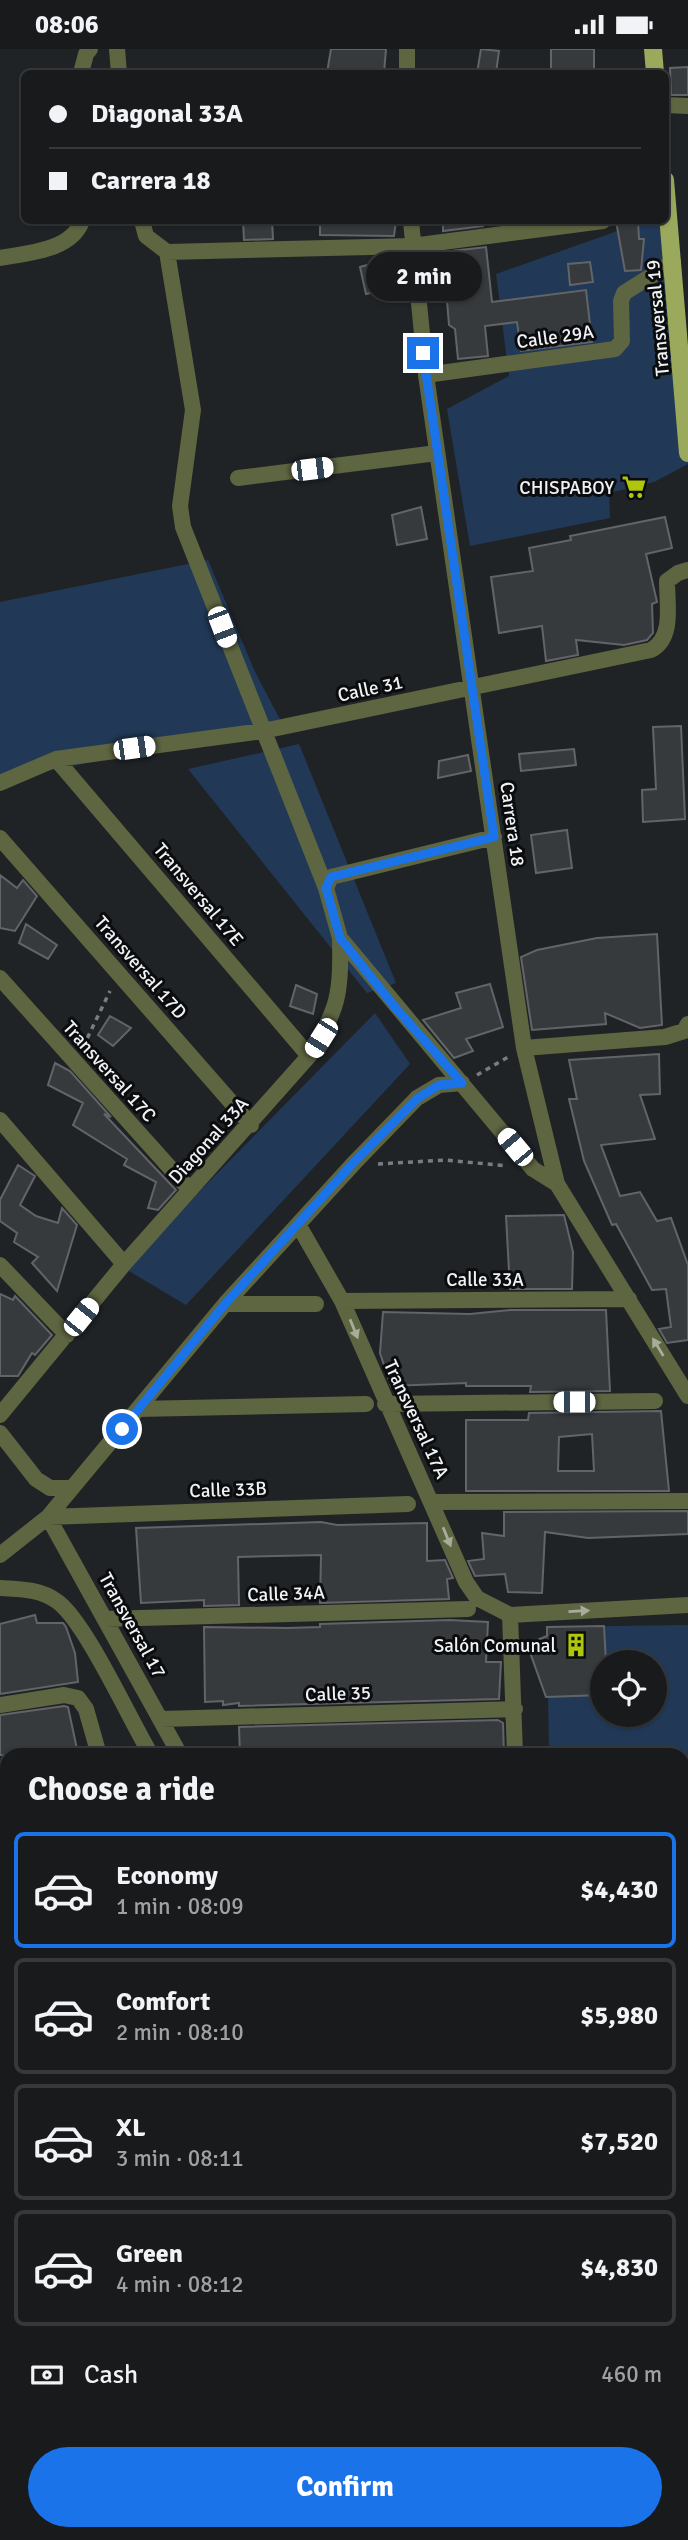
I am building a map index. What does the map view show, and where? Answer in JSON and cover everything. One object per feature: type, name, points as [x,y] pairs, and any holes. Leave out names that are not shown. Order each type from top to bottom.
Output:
[{"type":"main road","points":[[653,49],[655,70]]},
{"type":"main road","name":"Transversal 19","points":[[669,221],[688,453]]},
{"type":"street","points":[[82,70],[90,49]]},
{"type":"street","points":[[117,49],[118,70]]},
{"type":"street","points":[[407,49],[407,70]]},
{"type":"street","points":[[669,105],[688,106]]},
{"type":"street","points":[[0,258],[46,251],[78,231],[81,224]]},
{"type":"street","points":[[143,224],[146,236],[152,243],[167,252],[412,246],[580,224]]},
{"type":"street","name":"Carrera 18","points":[[411,224],[426,375],[524,1048],[557,1184],[688,1396]]},
{"type":"street","points":[[167,252],[193,410],[180,506],[183,527],[263,731],[329,882],[340,938],[394,1006],[533,1169],[557,1184]]},
{"type":"street","name":"Calle 29A","points":[[426,375],[615,349],[622,341],[621,302],[624,293],[673,262]]},
{"type":"street","points":[[238,478],[437,453]]},
{"type":"street","name":"Calle 31","points":[[0,783],[56,759],[263,731],[651,650],[661,645],[666,637],[667,582],[678,573],[688,570]]},
{"type":"street","name":"Transversal 17E","points":[[56,759],[309,1056]]},
{"type":"street","points":[[329,882],[494,837]]},
{"type":"street","name":"Transversal 17D","points":[[0,838],[251,1125]]},
{"type":"street","name":"Diagonal 33A","points":[[0,1415],[124,1264],[251,1125],[309,1056],[332,1020],[341,982],[340,938]]},
{"type":"street","name":"Transversal 17C","points":[[0,978],[75,1065],[190,1190]]},
{"type":"street","points":[[524,1048],[665,1037],[684,1031],[688,1024]]},
{"type":"street","points":[[0,1555],[48,1517],[225,1304],[299,1226],[355,1161],[418,1098],[439,1085],[462,1083]]},
{"type":"street","points":[[0,1120],[124,1264]]},
{"type":"street","name":"Transversal 17A","points":[[299,1226],[342,1301],[385,1403],[433,1502],[466,1582],[477,1598],[510,1615]]},
{"type":"street","points":[[0,1265],[67,1335]]},
{"type":"street","name":"Calle 33A","points":[[342,1301],[629,1299]]},
{"type":"street","points":[[225,1304],[316,1304]]},
{"type":"street","points":[[385,1403],[655,1401]]},
{"type":"street","points":[[138,1409],[366,1404]]},
{"type":"street","points":[[0,1433],[36,1479],[50,1488],[72,1488]]},
{"type":"street","points":[[433,1502],[688,1501]]},
{"type":"street","name":"Calle 33B","points":[[48,1517],[408,1504]]},
{"type":"street","name":"Transversal 17","points":[[48,1517],[176,1748]]},
{"type":"street","points":[[0,1588],[33,1590],[57,1602],[75,1621],[147,1748]]},
{"type":"street","points":[[515,1748],[510,1615],[688,1605]]},
{"type":"street","name":"Calle 34A","points":[[105,1619],[468,1609]]},
{"type":"street","points":[[0,1705],[64,1695],[78,1698],[86,1709],[97,1748]]},
{"type":"street","name":"Calle 35","points":[[162,1719],[515,1709]]},
{"type":"path","points":[[75,1065],[118,973]]},
{"type":"path","points":[[462,1083],[524,1048]]},
{"type":"path","points":[[355,1161],[391,1164],[446,1160],[533,1169]]},
{"type":"shaded area","points":[[638,224],[665,224],[688,407],[688,464],[654,482],[609,493],[610,518],[470,546],[447,409],[509,376],[496,274]]},
{"type":"shaded area","points":[[208,560],[255,672],[283,725],[0,780],[0,602]]},
{"type":"shaded area","points":[[299,744],[396,983],[367,993],[188,769]]},
{"type":"shaded area","points":[[375,1013],[410,1064],[186,1305],[124,1268]]},
{"type":"shaded area","points":[[688,1625],[688,1748],[549,1748],[547,1627]]},
{"type":"building","points":[[331,49],[386,49],[384,70],[328,70]]},
{"type":"building","points":[[481,49],[499,51],[496,70],[478,70]]},
{"type":"building","points":[[551,49],[594,49],[594,70],[551,70]]},
{"type":"building","points":[[688,67],[688,95],[671,95],[670,68]]},
{"type":"building","points":[[243,224],[272,224],[273,239],[244,240]]},
{"type":"building","points":[[320,224],[396,224],[394,236],[320,235]]},
{"type":"building","points":[[443,224],[483,224],[483,226],[443,231]]},
{"type":"building","points":[[617,224],[638,224],[639,239],[644,239],[641,270],[625,271]]},
{"type":"building","points":[[486,247],[492,302],[586,290],[592,342],[521,351],[517,322],[485,326],[488,356],[458,359],[455,329],[449,325],[443,252]]},
{"type":"building","points":[[378,262],[393,287],[366,294],[360,267]]},
{"type":"building","points":[[590,262],[593,282],[570,285],[568,264]]},
{"type":"building","points":[[421,507],[427,539],[397,545],[392,515]]},
{"type":"building","points":[[665,517],[672,548],[646,554],[657,602],[652,604],[653,633],[647,640],[624,645],[576,640],[578,655],[546,661],[542,626],[499,633],[491,577],[533,571],[529,548],[571,540],[570,536]]},
{"type":"building","points":[[681,726],[685,819],[643,822],[642,790],[656,789],[653,727]]},
{"type":"building","points":[[574,749],[576,765],[521,771],[519,754]]},
{"type":"building","points":[[468,755],[471,771],[438,778],[439,761]]},
{"type":"building","points":[[567,830],[572,868],[536,873],[531,835]]},
{"type":"building","points":[[0,875],[17,888],[23,880],[37,896],[15,931],[0,928]]},
{"type":"building","points":[[26,924],[57,945],[48,959],[19,943]]},
{"type":"building","points":[[657,934],[662,1025],[640,1028],[605,1013],[606,1024],[532,1030],[521,957],[537,950],[597,938]]},
{"type":"building","points":[[490,984],[503,1027],[466,1039],[473,1051],[454,1058],[423,1020],[461,1008],[456,993]]},
{"type":"building","points":[[296,985],[317,994],[313,1014],[290,1006]]},
{"type":"building","points":[[110,1016],[131,1028],[113,1046],[98,1035]]},
{"type":"building","points":[[659,1054],[660,1094],[640,1095],[655,1139],[601,1145],[620,1196],[640,1192],[657,1221],[671,1218],[688,1265],[688,1340],[667,1343],[659,1329],[671,1327],[666,1289],[652,1290],[616,1224],[612,1225],[584,1161],[569,1099],[577,1099],[569,1060]]},
{"type":"building","points":[[55,1063],[70,1071],[111,1117],[104,1114],[176,1190],[158,1210],[148,1208],[156,1182],[124,1165],[127,1159],[73,1125],[83,1103],[48,1085]]},
{"type":"building","points":[[18,1165],[35,1176],[20,1205],[36,1216],[58,1223],[62,1208],[77,1225],[57,1291],[32,1263],[38,1257],[14,1242],[17,1233],[0,1221],[0,1200]]},
{"type":"building","points":[[564,1215],[573,1252],[572,1289],[510,1289],[506,1216]]},
{"type":"building","points":[[0,1294],[13,1300],[15,1296],[52,1335],[35,1355],[32,1353],[18,1376],[0,1376]]},
{"type":"building","points":[[510,1310],[606,1310],[610,1391],[530,1392],[531,1386],[466,1386],[466,1383],[391,1386],[380,1353],[383,1312],[470,1314]]},
{"type":"building","points":[[661,1411],[669,1491],[466,1491],[466,1420],[528,1420],[529,1413]],"holes":[[[592,1434],[594,1471],[558,1471],[559,1437]]]},
{"type":"building","points":[[688,1511],[688,1534],[588,1538],[545,1532],[542,1593],[508,1592],[505,1574],[475,1576],[468,1561],[484,1559],[482,1533],[504,1536],[504,1512]]},
{"type":"building","points":[[321,1522],[337,1525],[427,1523],[427,1561],[445,1560],[453,1578],[447,1579],[449,1599],[320,1603],[321,1555],[238,1557],[239,1605],[204,1606],[204,1600],[141,1603],[136,1528]]},
{"type":"building","points":[[35,1615],[37,1623],[63,1623],[66,1627],[75,1653],[78,1682],[0,1694],[0,1624]]},
{"type":"building","points":[[450,1620],[488,1622],[486,1662],[501,1662],[499,1699],[239,1706],[239,1703],[223,1705],[223,1701],[205,1702],[204,1627],[287,1628],[320,1627],[320,1624]]},
{"type":"building","name":"Salón Comunal","points":[[604,1626],[605,1650],[590,1650],[590,1695],[546,1697],[527,1644],[547,1636],[547,1627]]},
{"type":"building","points":[[68,1707],[77,1748],[0,1748],[0,1715]]},
{"type":"building","points":[[498,1720],[503,1723],[504,1748],[240,1748],[239,1727]]},
{"type":"place","name":"CHISPABOY","points":[[634,487]]},
{"type":"place","name":"Salón Comunal","points":[[576,1645]]},
{"type":"route","points":[[122,1429],[225,1304],[299,1226],[355,1161],[418,1098],[439,1085],[462,1083],[394,1006],[375,978],[340,938],[326,888],[331,877],[494,837],[450,554],[423,353]]}]
